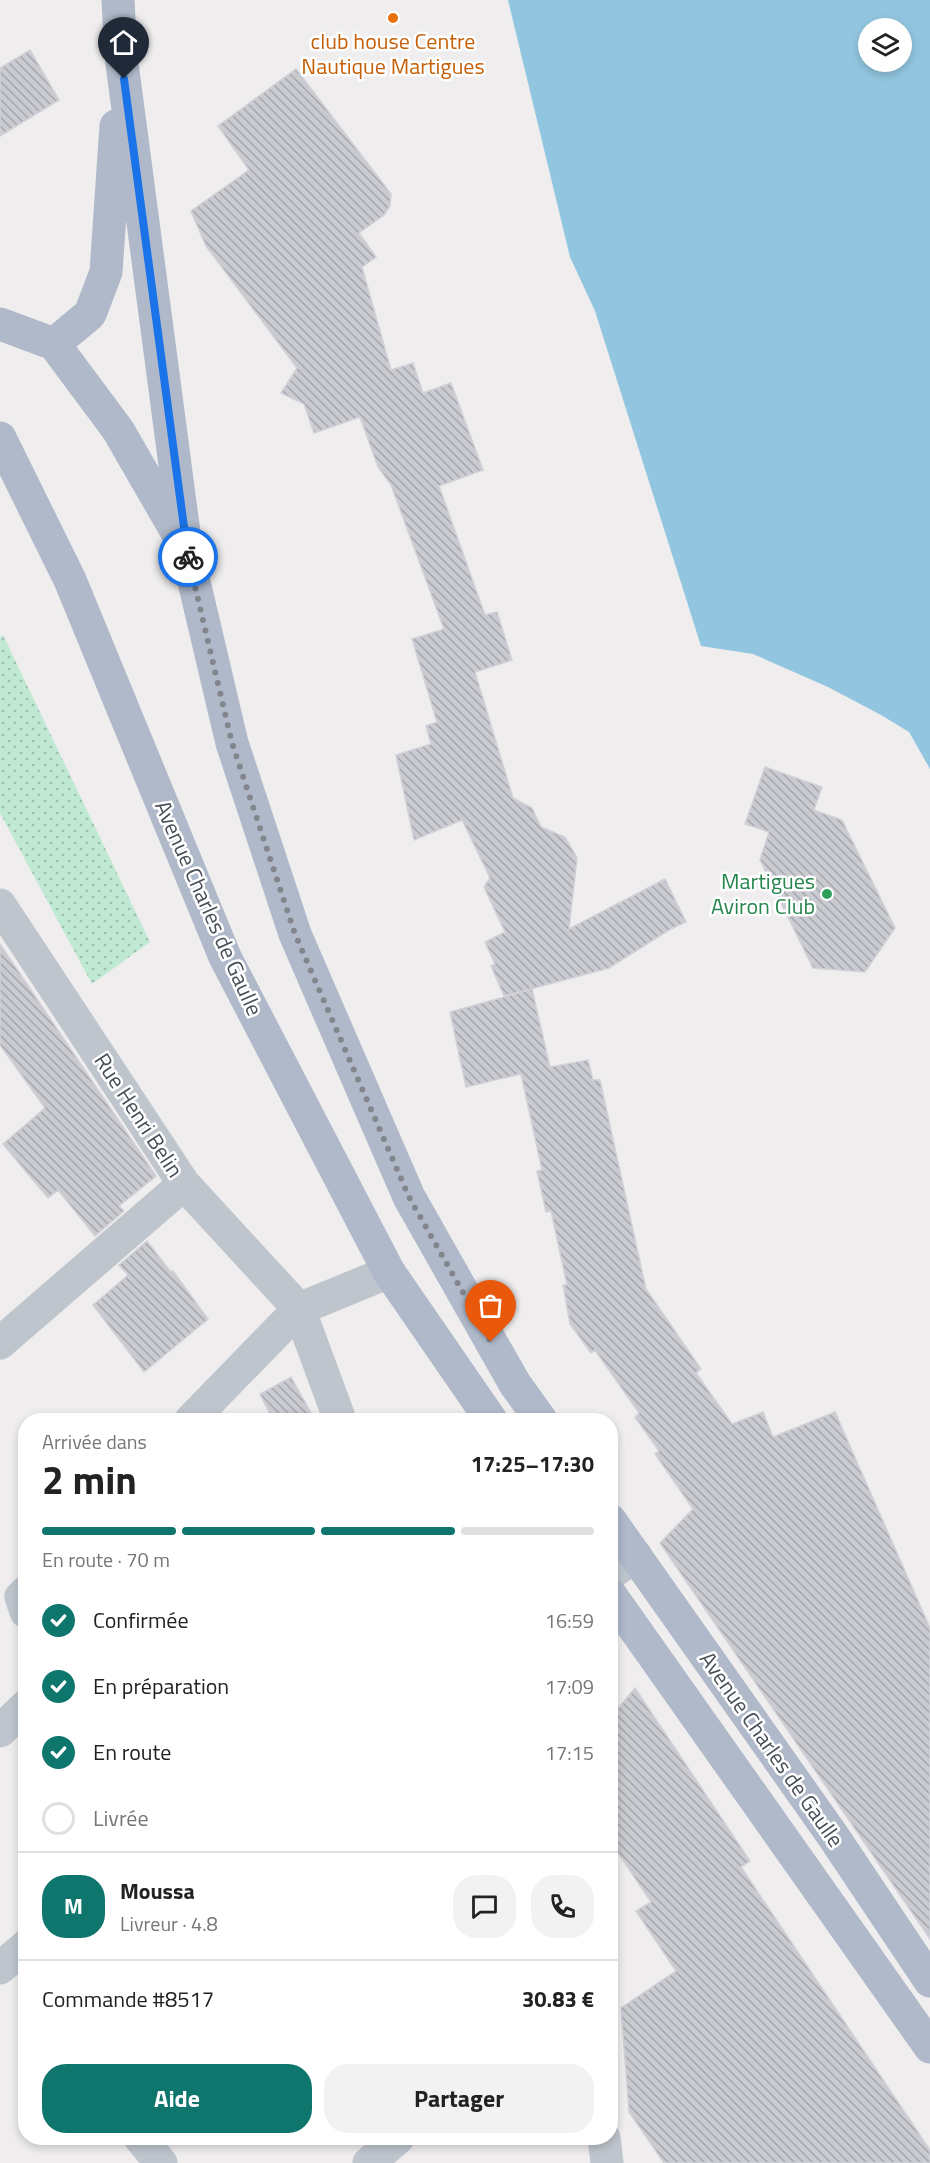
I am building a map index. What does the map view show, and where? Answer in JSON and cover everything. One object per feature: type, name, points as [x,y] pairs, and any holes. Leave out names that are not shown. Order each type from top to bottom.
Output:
[{"type":"main road","points":[[118,0],[121,56],[186,548],[232,743],[295,934],[409,1197],[515,1383],[536,1413]]},
{"type":"main road","points":[[0,345],[10,350],[54,345],[90,314],[106,272],[121,56]]},
{"type":"main road","points":[[0,324],[54,345],[118,430],[186,548]]},
{"type":"main road","name":"Avenue Charles de Gaulle","points":[[0,438],[70,580],[225,957],[389,1272],[486,1413]]},
{"type":"main road","name":"Avenue Charles de Gaulle","points":[[618,1548],[623,1565],[833,1836],[930,1981]]},
{"type":"main road","name":"Avenue Charles de Gaulle","points":[[618,1605],[930,2047]]},
{"type":"street","name":"Rue Henri Belin","points":[[0,905],[184,1184],[298,1309]]},
{"type":"street","points":[[0,1343],[184,1184]]},
{"type":"street","points":[[198,1413],[298,1309],[389,1272]]},
{"type":"street","points":[[298,1309],[337,1413]]},
{"type":"street","points":[[0,1731],[18,1714]]},
{"type":"street","points":[[0,1968],[18,1953]]},
{"type":"street","points":[[146,2145],[161,2163]]},
{"type":"street","points":[[369,2163],[390,2145]]},
{"type":"street","points":[[605,2145],[607,2163]]},
{"type":"green space","points":[[3,635],[150,942],[92,984],[0,813],[0,638]]},
{"type":"water","points":[[508,0],[930,0],[930,769],[909,732],[881,715],[828,687],[753,654],[701,646],[595,311],[570,257]]},
{"type":"building","points":[[30,50],[59,100],[0,136],[0,68]]},
{"type":"building","points":[[296,69],[391,194],[390,206],[384,215],[359,233],[376,257],[362,267],[391,370],[413,363],[423,393],[451,383],[483,470],[439,486],[485,615],[497,612],[512,660],[475,672],[513,798],[532,808],[541,827],[565,837],[577,858],[569,929],[665,879],[686,922],[669,930],[609,968],[504,996],[491,966],[495,964],[485,942],[505,932],[484,887],[490,878],[462,820],[414,840],[396,755],[431,744],[426,726],[437,722],[412,639],[444,629],[391,485],[378,467],[360,417],[314,433],[304,404],[281,393],[297,368],[206,246],[191,211],[249,170],[218,126]]},
{"type":"building","name":"Martigues Aviron Club","points":[[765,767],[822,787],[814,810],[842,820],[895,928],[865,972],[813,968],[760,860],[769,832],[745,824]]},
{"type":"building","points":[[0,944],[156,1176],[119,1206],[124,1211],[95,1236],[58,1190],[48,1198],[3,1144],[45,1108],[0,1045]]},
{"type":"building","points":[[532,989],[550,1067],[588,1060],[593,1080],[600,1080],[646,1289],[701,1369],[696,1373],[732,1424],[763,1412],[773,1437],[835,1412],[930,1628],[930,1939],[660,1543],[693,1509],[655,1454],[659,1451],[635,1417],[639,1413],[595,1350],[591,1353],[570,1324],[563,1285],[567,1285],[551,1211],[546,1212],[537,1171],[542,1170],[521,1074],[466,1087],[450,1012]]},
{"type":"building","points":[[147,1241],[170,1271],[173,1271],[208,1319],[144,1372],[93,1305],[128,1275],[119,1265]]},
{"type":"building","points":[[291,1377],[311,1413],[270,1413],[260,1394]]},
{"type":"building","points":[[635,1688],[750,1861],[741,1867],[930,2150],[930,2163],[664,2163],[629,2112],[621,2008],[676,1971],[636,1911],[651,1902],[618,1853],[618,1708]]},
{"type":"way so far","points":[[188,557],[232,743],[295,934],[409,1197],[491,1342]]},
{"type":"place","name":"club house Centre Nautique Martigues","points":[[393,18]]},
{"type":"place","name":"Martigues Aviron Club","points":[[827,894]]},
{"type":"route","points":[[124,79],[188,557]]}]
